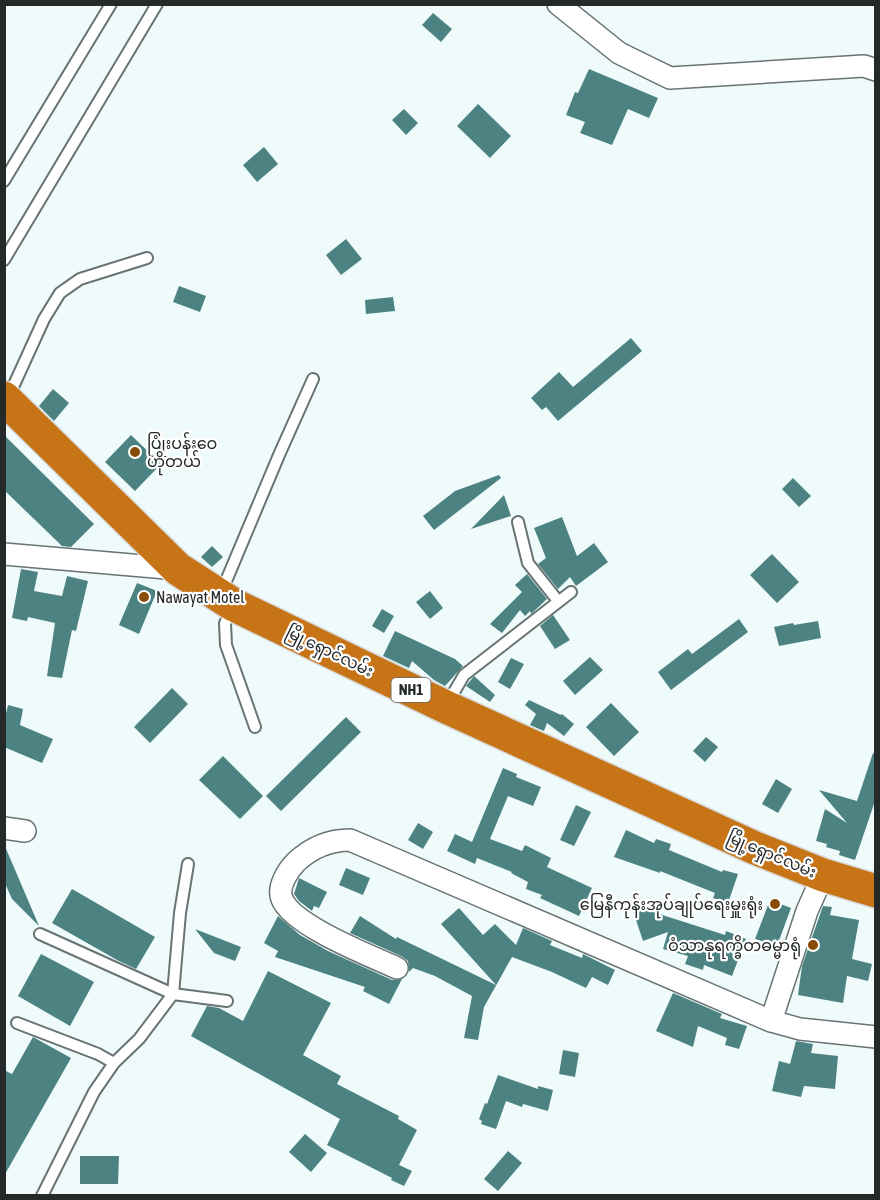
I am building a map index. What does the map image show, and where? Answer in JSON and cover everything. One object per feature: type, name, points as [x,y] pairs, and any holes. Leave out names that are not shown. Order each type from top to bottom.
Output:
[{"type":"highway","name":"မြို့ရှောင်လမ်း","points":[[6,400],[178,569],[227,600],[446,706],[754,848],[823,875],[876,891]]},
{"type":"street","points":[[558,4],[619,53],[670,78],[864,66],[876,70]]},
{"type":"street","points":[[6,559],[178,569]]},
{"type":"street","points":[[397,968],[321,932],[288,908],[282,899],[281,890],[284,880],[294,864],[309,851],[325,843],[350,840],[771,1021],[800,1029],[876,1037]]},
{"type":"street","points":[[771,1021],[807,911],[823,875]]},
{"type":"lane","points":[[4,181],[111,4]]},
{"type":"lane","points":[[4,260],[157,4]]},
{"type":"lane","points":[[6,400],[44,319],[60,293],[80,279],[147,258]]},
{"type":"lane","points":[[255,727],[226,645],[227,600],[279,455],[314,379]]},
{"type":"lane","points":[[518,522],[528,563],[558,601]]},
{"type":"lane","points":[[446,706],[464,675],[571,592]]},
{"type":"lane","points":[[42,1196],[93,1092],[114,1063],[139,1039],[173,994],[180,913],[188,864]]},
{"type":"lane","points":[[40,934],[173,994],[227,1001]]},
{"type":"lane","points":[[17,1023],[98,1054],[114,1063]]},
{"type":"building","points":[[433,13],[452,29],[441,42],[422,25]]},
{"type":"building","points":[[589,69],[658,98],[649,118],[628,109],[612,145],[580,133],[585,122],[566,115],[575,92],[578,93]]},
{"type":"building","points":[[478,104],[511,136],[490,158],[457,126]]},
{"type":"building","points":[[404,109],[418,123],[406,135],[392,120]]},
{"type":"building","points":[[264,147],[278,164],[257,182],[243,165]]},
{"type":"building","points":[[346,239],[362,259],[341,275],[326,255]]},
{"type":"building","points":[[179,286],[206,296],[200,312],[173,302]]},
{"type":"building","points":[[393,297],[395,311],[366,314],[365,300]]},
{"type":"building","points":[[631,338],[642,351],[558,421],[546,407],[542,410],[531,398],[559,372],[573,387]]},
{"type":"building","points":[[53,389],[69,403],[54,421],[39,406]]},
{"type":"building","points":[[4,435],[94,524],[71,547],[62,546],[4,490]]},
{"type":"building","points":[[131,435],[161,464],[135,491],[105,462]]},
{"type":"building","points":[[499,475],[501,478],[434,530],[423,516],[455,491]]},
{"type":"building","points":[[793,478],[811,496],[799,507],[782,489]]},
{"type":"building","points":[[504,495],[511,516],[471,529]]},
{"type":"building","points":[[562,517],[577,556],[594,543],[608,562],[576,586],[570,577],[558,589],[538,564],[546,558],[534,528]]},
{"type":"building","points":[[212,546],[223,557],[212,567],[201,557]]},
{"type":"building","points":[[772,554],[799,582],[777,603],[750,575]]},
{"type":"building","points":[[21,569],[38,572],[34,591],[62,596],[67,576],[88,581],[76,631],[72,630],[62,678],[47,676],[55,623],[28,617],[27,621],[12,618]]},
{"type":"building","points":[[527,574],[547,599],[531,614],[530,611],[525,616],[520,610],[502,633],[490,624],[522,592],[515,585]]},
{"type":"building","points":[[137,583],[157,591],[139,634],[119,625]]},
{"type":"building","points":[[430,591],[443,608],[430,619],[416,602]]},
{"type":"building","points":[[382,609],[394,616],[384,633],[372,626]]},
{"type":"building","points":[[553,615],[570,640],[555,649],[540,626]]},
{"type":"building","points":[[739,619],[748,632],[671,690],[658,672],[688,649],[692,654]]},
{"type":"building","points":[[818,621],[821,638],[779,646],[774,627]]},
{"type":"building","points":[[395,631],[455,659],[463,666],[445,686],[434,680],[412,661],[409,668],[383,656]]},
{"type":"building","points":[[590,657],[603,670],[575,695],[563,681]]},
{"type":"building","points":[[511,658],[524,664],[510,689],[498,682]]},
{"type":"building","points":[[474,676],[495,695],[490,702],[466,686]]},
{"type":"building","points":[[172,688],[188,704],[150,743],[134,727]]},
{"type":"building","points":[[529,700],[562,714],[574,724],[564,736],[547,723],[544,731],[530,725],[536,714],[525,705]]},
{"type":"building","points":[[611,703],[639,732],[614,756],[586,727]]},
{"type":"building","points":[[8,705],[23,709],[20,725],[53,739],[42,763],[4,747],[4,722]]},
{"type":"building","points":[[346,717],[361,732],[281,811],[266,796]]},
{"type":"building","points":[[706,737],[718,747],[705,762],[693,751]]},
{"type":"building","points":[[873,753],[876,754],[876,798],[855,860],[839,855],[840,851],[816,841],[825,809],[847,823],[819,790],[857,801]]},
{"type":"building","points":[[223,756],[263,796],[240,819],[199,780]]},
{"type":"building","points":[[503,768],[517,774],[516,777],[541,787],[533,806],[508,796],[490,839],[522,851],[525,845],[551,858],[547,867],[592,888],[579,916],[540,898],[542,895],[526,889],[528,882],[512,872],[477,858],[475,864],[447,851],[455,834],[472,842]]},
{"type":"building","points":[[776,779],[792,789],[778,813],[762,804]]},
{"type":"building","points":[[576,805],[591,812],[574,846],[560,840]]},
{"type":"building","points":[[418,823],[433,832],[423,849],[408,840]]},
{"type":"building","points":[[626,830],[654,843],[656,839],[671,844],[669,850],[722,872],[723,870],[738,874],[728,903],[713,898],[715,893],[660,871],[660,873],[614,857]]},
{"type":"building","points":[[4,844],[39,926],[12,899],[4,881]]},
{"type":"building","points":[[346,868],[370,878],[363,895],[339,885]]},
{"type":"building","points":[[299,878],[327,892],[319,908],[314,906],[312,911],[294,894]]},
{"type":"building","points":[[72,889],[155,937],[136,969],[52,923]]},
{"type":"building","points":[[770,900],[791,908],[777,946],[755,939]]},
{"type":"building","points":[[644,901],[650,903],[653,912],[725,935],[726,931],[746,939],[732,976],[704,965],[703,970],[685,964],[688,956],[663,949],[668,932],[643,941],[631,905]]},
{"type":"building","points":[[823,906],[832,907],[830,915],[859,920],[852,959],[872,964],[868,981],[847,976],[843,1003],[798,995],[802,966]]},
{"type":"building","points":[[459,908],[483,935],[495,924],[516,945],[523,928],[552,941],[550,945],[582,958],[583,954],[615,970],[608,985],[592,977],[586,988],[512,957],[484,1007],[478,1040],[464,1038],[472,996],[435,976],[413,968],[409,972],[408,961],[403,957],[350,933],[360,916],[396,939],[397,937],[496,985],[441,924]]},
{"type":"building","points":[[278,916],[300,935],[328,951],[392,980],[402,979],[389,1004],[363,991],[365,987],[275,957],[278,951],[264,943]]},
{"type":"building","points":[[195,929],[241,947],[235,961],[214,953]]},
{"type":"building","points":[[41,954],[94,982],[70,1026],[18,996]]},
{"type":"building","points":[[268,971],[331,1003],[303,1055],[341,1076],[337,1084],[399,1116],[398,1119],[417,1130],[399,1165],[412,1171],[404,1186],[327,1145],[340,1119],[191,1036],[207,1006],[219,1008],[243,1021]]},
{"type":"building","points":[[673,993],[722,1014],[720,1018],[747,1026],[739,1049],[725,1045],[727,1038],[698,1026],[693,1047],[656,1031]]},
{"type":"building","points":[[33,1037],[71,1058],[4,1176],[4,1070],[12,1074]]},
{"type":"building","points":[[796,1041],[813,1044],[811,1053],[838,1056],[835,1089],[804,1086],[801,1097],[772,1091],[779,1061],[790,1064]]},
{"type":"building","points":[[563,1050],[579,1053],[575,1077],[559,1074]]},
{"type":"building","points":[[498,1075],[538,1089],[538,1086],[553,1090],[548,1111],[523,1104],[522,1107],[506,1101],[496,1129],[481,1124],[482,1121],[479,1119]]},
{"type":"building","points":[[305,1134],[327,1153],[311,1172],[289,1152]]},
{"type":"building","points":[[508,1151],[522,1163],[498,1191],[484,1179]]},
{"type":"building","points":[[80,1156],[119,1156],[118,1184],[80,1184]]},
{"type":"place","name":"ပြုံးပန်းဝေ ဟိုတယ်","points":[[135,452]]},
{"type":"place","name":"Nawayat Motel","points":[[144,597]]},
{"type":"place","name":"မြေနီကုန်းအုပ်ချုပ်ရေးမှူးရုံး","points":[[775,904]]},
{"type":"place","name":"ဝံသာနုရက္ခိတဓမ္မာရုံ","points":[[813,945]]}]
